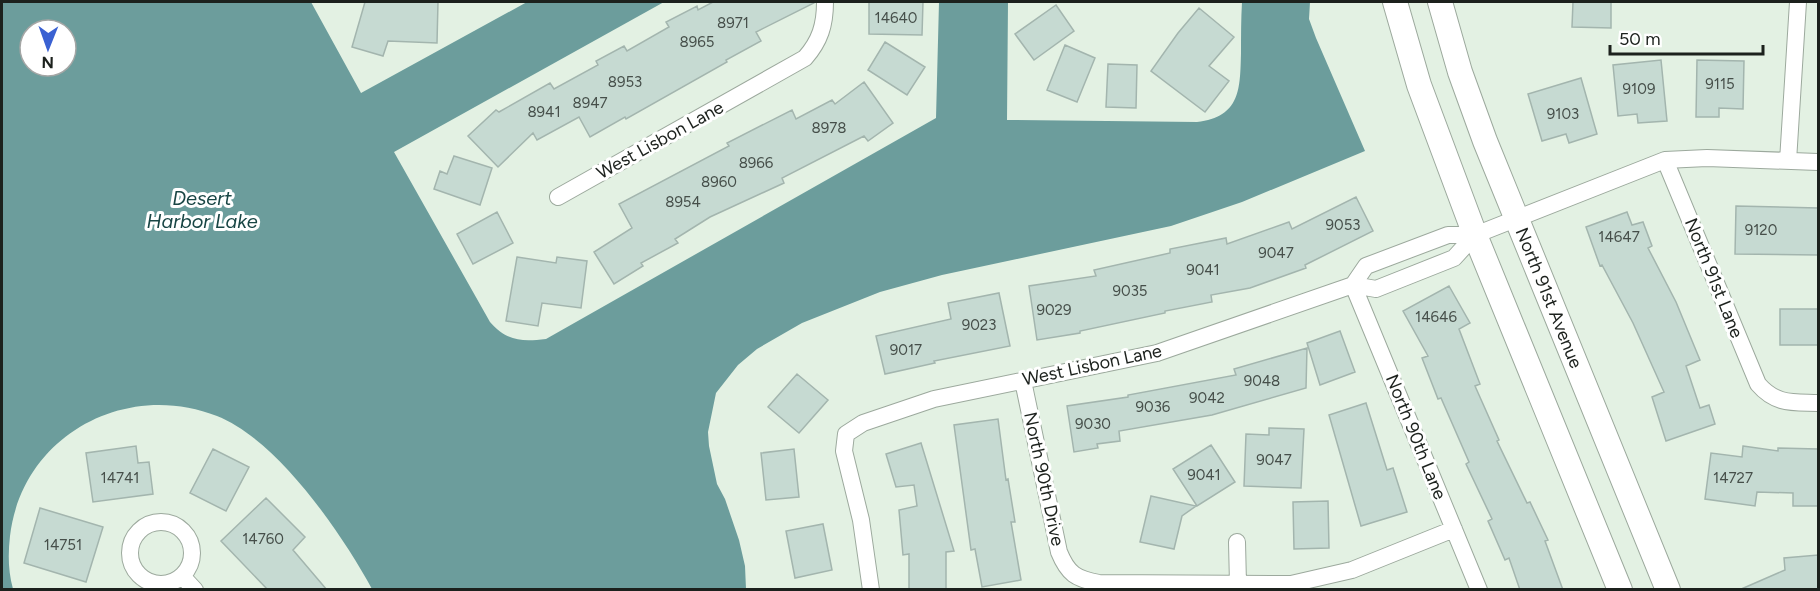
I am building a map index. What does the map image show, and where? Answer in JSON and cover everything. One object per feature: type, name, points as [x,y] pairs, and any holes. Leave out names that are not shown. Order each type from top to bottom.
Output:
[{"type":"main road","points":[[1395,2],[1419,85],[1475,235],[1620,590]]},
{"type":"main road","name":"North 91st Avenue","points":[[1440,2],[1472,106],[1668,590]]},
{"type":"street","name":"West Lisbon Lane","points":[[558,198],[805,58],[819,40],[825,17],[825,2]]},
{"type":"street","points":[[1788,161],[1798,2]]},
{"type":"street","name":"West Lisbon Lane","points":[[1353,285],[1366,266],[1448,235],[1475,235],[1665,160],[1707,158],[1818,162]]},
{"type":"street","name":"North 91st Lane","points":[[1665,160],[1758,384],[1777,399],[1818,403]]},
{"type":"street","name":"West Lisbon Lane","points":[[871,590],[861,520],[844,451],[846,434],[863,423],[934,399],[1156,353],[1353,285],[1376,289],[1454,258],[1475,235]]},
{"type":"street","name":"North 90th Lane","points":[[1353,285],[1479,590]]},
{"type":"street","name":"North 90th Drive","points":[[1023,381],[1059,552],[1064,565],[1072,574],[1086,581],[1100,583],[1238,584]]},
{"type":"street","points":[[1238,542],[1238,584],[1291,584],[1352,570],[1454,530]]},
{"type":"street","points":[[182,576],[195,590]]},
{"type":"water","name":"Desert Harbor Lake","points":[[2,2],[311,2],[361,93],[527,2],[664,2],[394,152],[490,322],[509,337],[529,340],[546,339],[936,118],[939,2],[1008,2],[1007,120],[1197,122],[1222,114],[1235,99],[1240,78],[1242,2],[1310,2],[1309,19],[1316,38],[1365,151],[1242,202],[1171,226],[942,275],[880,292],[802,323],[757,349],[738,365],[716,393],[708,432],[717,484],[725,499],[739,540],[745,566],[746,589],[372,589],[326,516],[285,467],[263,445],[240,428],[217,416],[182,407],[148,405],[115,412],[84,425],[57,444],[35,470],[19,500],[10,536],[9,562],[13,589],[2,589]]},
{"type":"building","points":[[365,2],[438,2],[437,43],[388,41],[383,56],[352,47]]},
{"type":"building","points":[[713,2],[815,2],[756,32],[761,41],[726,60],[727,62],[590,137],[579,117],[537,140],[533,133],[498,167],[468,136],[496,110],[499,112],[550,83],[554,89],[598,65],[596,61],[624,46],[627,51],[669,27],[666,22],[697,6],[698,10]]},
{"type":"building","points":[[869,2],[923,2],[922,35],[869,34]]},
{"type":"building","points":[[1573,2],[1611,2],[1611,28],[1572,27]]},
{"type":"building","points":[[1056,5],[1074,31],[1034,60],[1015,34]]},
{"type":"building","points":[[1199,8],[1234,37],[1209,66],[1229,81],[1205,112],[1151,71]]},
{"type":"building","points":[[885,42],[925,67],[907,95],[868,70]]},
{"type":"building","points":[[1065,45],[1095,58],[1077,102],[1047,90]]},
{"type":"building","points":[[1661,60],[1667,121],[1638,123],[1637,114],[1618,116],[1613,65]]},
{"type":"building","points":[[1697,60],[1744,61],[1743,109],[1719,108],[1719,117],[1696,117]]},
{"type":"building","points":[[1108,64],[1137,65],[1136,108],[1106,107]]},
{"type":"building","points":[[1581,78],[1597,134],[1569,143],[1566,134],[1542,141],[1528,94]]},
{"type":"building","points":[[864,82],[893,123],[868,141],[864,136],[782,178],[784,183],[710,217],[675,239],[678,243],[641,263],[643,266],[614,284],[594,252],[632,228],[619,204],[729,146],[727,143],[792,110],[796,119],[832,100],[835,104]]},
{"type":"building","points":[[454,156],[492,168],[480,205],[434,189],[440,171],[447,174]]},
{"type":"building","points":[[1356,197],[1373,231],[1305,265],[1306,268],[1250,288],[1211,295],[1212,302],[1165,311],[1165,313],[1080,331],[1080,333],[1037,340],[1029,286],[1096,276],[1094,270],[1170,253],[1170,249],[1226,238],[1227,244],[1289,222],[1292,229]]},
{"type":"building","points":[[1736,206],[1818,208],[1818,255],[1735,254]]},
{"type":"building","points":[[497,212],[513,243],[473,264],[457,234]]},
{"type":"building","points":[[1627,212],[1632,225],[1643,222],[1652,246],[1648,248],[1676,302],[1700,360],[1686,366],[1700,408],[1709,405],[1715,424],[1666,441],[1652,397],[1664,392],[1633,323],[1602,265],[1600,266],[1586,227]]},
{"type":"building","points":[[517,257],[556,263],[557,257],[587,261],[581,308],[542,303],[538,326],[506,321]]},
{"type":"building","points":[[1449,286],[1470,323],[1459,329],[1480,384],[1475,386],[1499,440],[1497,441],[1548,540],[1545,541],[1563,590],[1520,590],[1509,558],[1505,560],[1488,521],[1492,519],[1466,464],[1469,462],[1441,398],[1438,399],[1422,358],[1428,356],[1403,311]]},
{"type":"building","points":[[999,293],[1010,346],[934,361],[935,363],[885,374],[876,336],[951,319],[948,303]]},
{"type":"building","points":[[1780,309],[1818,309],[1818,345],[1780,345]]},
{"type":"building","points":[[1340,331],[1355,372],[1320,385],[1307,343]]},
{"type":"building","points":[[1307,348],[1306,388],[1212,415],[1119,431],[1120,441],[1097,444],[1098,448],[1074,452],[1067,406],[1128,397],[1128,395],[1236,375],[1234,369]]},
{"type":"building","points":[[797,374],[828,400],[799,433],[768,407]]},
{"type":"building","points":[[1366,403],[1387,470],[1393,468],[1407,512],[1361,526],[1329,415]]},
{"type":"building","points":[[998,419],[1006,480],[1008,479],[1015,522],[1011,522],[1021,580],[982,587],[975,549],[971,550],[954,425]]},
{"type":"building","points":[[1269,428],[1304,429],[1301,488],[1244,486],[1246,434],[1269,435]]},
{"type":"building","points":[[921,443],[954,551],[946,552],[946,590],[909,590],[909,554],[903,555],[899,510],[917,506],[914,485],[896,487],[886,454]]},
{"type":"building","points":[[1211,445],[1235,482],[1197,506],[1173,469]]},
{"type":"building","points":[[136,446],[138,463],[149,462],[153,494],[93,502],[86,453]]},
{"type":"building","points":[[1743,446],[1778,451],[1778,448],[1818,449],[1818,506],[1793,506],[1793,493],[1757,492],[1755,506],[1705,499],[1711,453],[1742,457]]},
{"type":"building","points":[[213,449],[249,467],[226,511],[190,493]]},
{"type":"building","points":[[794,449],[799,497],[766,500],[761,453]]},
{"type":"building","points":[[1151,496],[1196,506],[1182,516],[1174,549],[1140,542]]},
{"type":"building","points":[[266,498],[305,537],[293,550],[327,590],[268,590],[221,541]]},
{"type":"building","points":[[1328,501],[1329,548],[1294,549],[1293,502]]},
{"type":"building","points":[[40,508],[103,527],[86,582],[24,563]]},
{"type":"building","points":[[823,524],[832,570],[795,578],[786,531]]},
{"type":"building","points":[[1818,555],[1818,590],[1739,590],[1785,570],[1784,558]]}]
